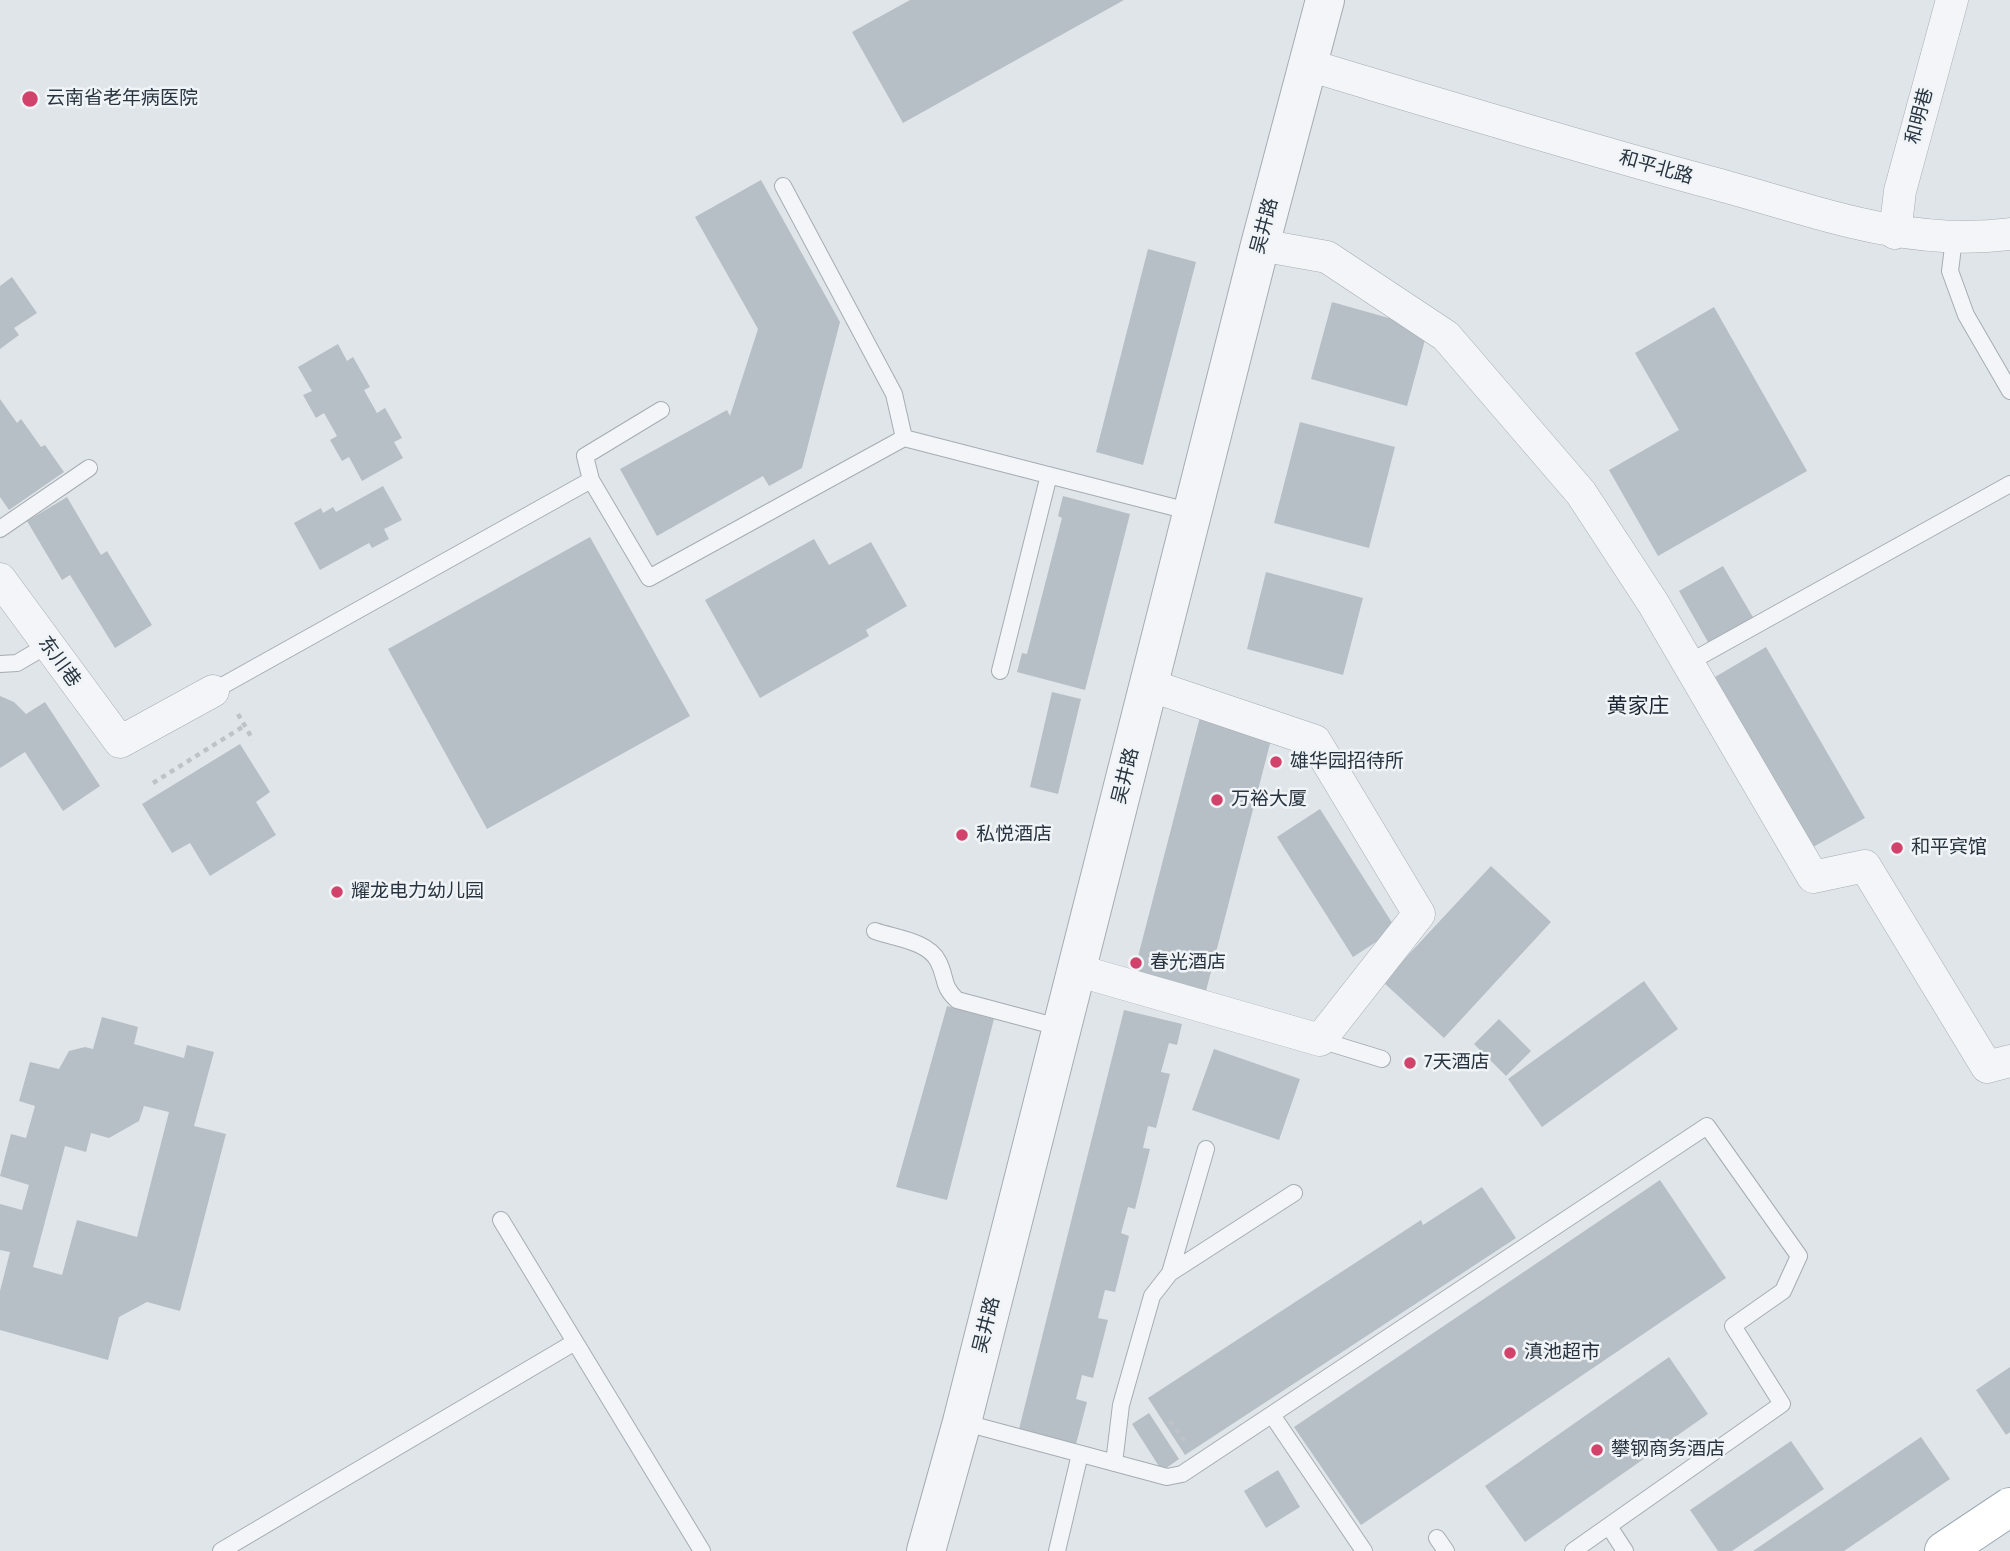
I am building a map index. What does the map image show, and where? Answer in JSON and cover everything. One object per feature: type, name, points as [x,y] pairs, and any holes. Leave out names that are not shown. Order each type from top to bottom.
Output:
[{"type":"main road","points":[[1944,1551],[2010,1507]]},
{"type":"street","name":"吴井路","points":[[926,1551],[962,1422],[1260,245],[1325,0]]},
{"type":"street","name":"和明巷","points":[[1895,233],[1900,191],[1952,0]]},
{"type":"street","name":"和平北路","points":[[1308,65],[1633,162],[1895,233],[1954,239],[2010,234]]},
{"type":"street","points":[[1260,245],[1327,257],[1446,336],[1581,493],[1653,603],[1813,877],[1865,866],[1987,1067],[2010,1061]]},
{"type":"street","name":"东川巷","points":[[0,579],[46,646],[120,742],[213,691]]},
{"type":"street","points":[[1076,970],[1320,1040],[1419,914],[1314,741],[1149,685]]},
{"type":"lane","points":[[783,186],[894,394],[904,438]]},
{"type":"lane","points":[[1954,239],[1950,271],[1966,315],[2010,391]]},
{"type":"lane","points":[[661,410],[585,456],[591,480],[649,578],[904,438],[1192,512]]},
{"type":"lane","points":[[0,529],[89,468]]},
{"type":"lane","points":[[1000,671],[1049,475]]},
{"type":"lane","points":[[213,691],[591,480]]},
{"type":"lane","points":[[1688,663],[2010,484]]},
{"type":"lane","points":[[0,664],[17,663],[46,646]]},
{"type":"lane","points":[[875,931],[927,948],[939,961],[945,989],[957,1000],[1062,1028]]},
{"type":"lane","points":[[1320,1040],[1382,1059]]},
{"type":"lane","points":[[962,1422],[1167,1477],[1182,1474],[1707,1126],[1799,1256],[1783,1291],[1733,1326],[1782,1404],[1610,1528],[1573,1551]]},
{"type":"lane","points":[[1170,1273],[1206,1149]]},
{"type":"lane","points":[[1114,1463],[1121,1405],[1152,1296],[1170,1273],[1294,1193]]},
{"type":"lane","points":[[501,1220],[702,1551]]},
{"type":"lane","points":[[221,1551],[575,1342]]},
{"type":"lane","points":[[1272,1415],[1322,1479],[1364,1551]]},
{"type":"lane","points":[[1057,1551],[1080,1454]]},
{"type":"lane","points":[[1610,1528],[1625,1551]]},
{"type":"path","points":[[153,783],[244,726]]},
{"type":"path","points":[[1170,1421],[1192,1450]]},
{"type":"building","points":[[910,0],[1124,0],[903,123],[852,32]]},
{"type":"building","points":[[761,180],[840,322],[802,468],[769,486],[763,476],[657,536],[620,469],[727,410],[730,416],[758,329],[695,217]]},
{"type":"building","points":[[1148,249],[1196,262],[1143,465],[1096,452]]},
{"type":"building","points":[[12,277],[37,313],[14,328],[19,335],[0,349],[0,286]]},
{"type":"building","points":[[1332,302],[1428,329],[1407,406],[1311,379]]},
{"type":"building","points":[[1714,307],[1807,471],[1658,556],[1609,470],[1679,430],[1635,353]]},
{"type":"building","points":[[338,344],[347,361],[353,357],[370,387],[364,390],[377,413],[385,408],[402,438],[394,442],[403,458],[362,481],[349,457],[342,461],[330,440],[337,436],[324,413],[316,418],[303,395],[312,391],[298,367]]},
{"type":"building","points":[[0,399],[17,423],[21,419],[41,447],[45,445],[64,472],[9,510],[0,497]]},
{"type":"building","points":[[1300,422],[1395,447],[1369,548],[1274,523]]},
{"type":"building","points":[[383,486],[402,520],[384,529],[389,539],[372,548],[369,543],[320,570],[294,523],[321,508],[323,513],[333,507],[336,512]]},
{"type":"building","points":[[1063,496],[1130,514],[1085,690],[1017,672],[1022,653],[1027,654],[1062,518],[1058,516]]},
{"type":"building","points":[[67,497],[101,555],[107,551],[152,625],[115,648],[70,575],[62,580],[27,521]]},
{"type":"building","points":[[590,537],[690,716],[487,829],[388,649]]},
{"type":"building","points":[[814,539],[829,565],[871,542],[907,606],[866,630],[869,636],[760,698],[705,600]]},
{"type":"building","points":[[1723,566],[1754,619],[1709,644],[1679,591]]},
{"type":"building","points":[[1266,572],[1363,598],[1343,675],[1247,649]]},
{"type":"building","points":[[1766,647],[1865,818],[1813,847],[1715,677]]},
{"type":"building","points":[[1052,692],[1081,699],[1058,794],[1030,787]]},
{"type":"building","points":[[0,696],[14,702],[26,714],[45,702],[100,786],[63,811],[25,752],[0,768]]},
{"type":"building","name":"万裕大厦","points":[[1200,717],[1272,736],[1206,991],[1134,972]]},
{"type":"building","points":[[240,744],[270,792],[256,802],[276,835],[210,876],[190,843],[172,853],[142,804]]},
{"type":"building","points":[[1320,809],[1396,929],[1353,957],[1277,837]]},
{"type":"building","points":[[1491,866],[1551,922],[1444,1038],[1383,982]]},
{"type":"building","points":[[1644,981],[1678,1029],[1542,1127],[1508,1079]]},
{"type":"building","points":[[947,1006],[994,1019],[947,1200],[896,1187]]},
{"type":"building","points":[[1124,1010],[1182,1024],[1177,1045],[1169,1043],[1161,1072],[1170,1074],[1156,1128],[1148,1126],[1143,1148],[1150,1149],[1135,1209],[1128,1207],[1121,1233],[1129,1236],[1115,1292],[1105,1290],[1098,1318],[1108,1320],[1093,1378],[1082,1375],[1076,1399],[1087,1402],[1075,1448],[1018,1433]]},
{"type":"building","points":[[102,1017],[138,1027],[134,1044],[184,1058],[187,1045],[214,1052],[194,1126],[226,1134],[180,1311],[147,1302],[119,1317],[108,1360],[0,1330],[0,1291],[10,1252],[0,1250],[0,1204],[22,1210],[29,1185],[0,1176],[11,1134],[26,1138],[35,1106],[19,1101],[30,1062],[59,1069],[69,1051],[85,1047],[93,1049]],"holes":[[[144,1106],[169,1112],[137,1237],[77,1220],[62,1275],[33,1267],[65,1146],[86,1152],[91,1133],[109,1138],[139,1121]]]},
{"type":"building","points":[[1499,1019],[1531,1051],[1506,1076],[1474,1044]]},
{"type":"building","points":[[1214,1049],[1300,1079],[1279,1140],[1192,1110]]},
{"type":"building","name":"滇池超市","points":[[1660,1180],[1726,1278],[1361,1525],[1294,1427]]},
{"type":"building","points":[[1482,1187],[1516,1238],[1185,1455],[1148,1398],[1421,1220],[1423,1225]]},
{"type":"building","name":"攀钢商务酒店","points":[[1669,1357],[1708,1414],[1525,1542],[1485,1486]]},
{"type":"building","points":[[2010,1367],[2010,1432],[2006,1435],[1976,1390]]},
{"type":"building","points":[[1149,1413],[1179,1459],[1162,1471],[1132,1424]]},
{"type":"building","points":[[1921,1437],[1950,1479],[1844,1551],[1753,1551]]},
{"type":"building","points":[[1791,1441],[1824,1489],[1732,1551],[1718,1551],[1690,1510]]},
{"type":"building","points":[[1278,1470],[1300,1507],[1266,1528],[1244,1491]]},
{"type":"place","name":"云南省老年病医院","points":[[30,99]]},
{"type":"place","name":"雄华园招待所","points":[[1276,762]]},
{"type":"place","name":"万裕大厦","points":[[1217,800]]},
{"type":"place","name":"私悦酒店","points":[[962,835]]},
{"type":"place","name":"和平宾馆","points":[[1897,848]]},
{"type":"place","name":"耀龙电力幼儿园","points":[[337,892]]},
{"type":"place","name":"春光酒店","points":[[1136,963]]},
{"type":"place","name":"7天酒店","points":[[1410,1063]]},
{"type":"place","name":"滇池超市","points":[[1510,1353]]},
{"type":"place","name":"攀钢商务酒店","points":[[1597,1450]]},
{"type":"district","name":"黄家庄","points":[[1638,707]]}]
